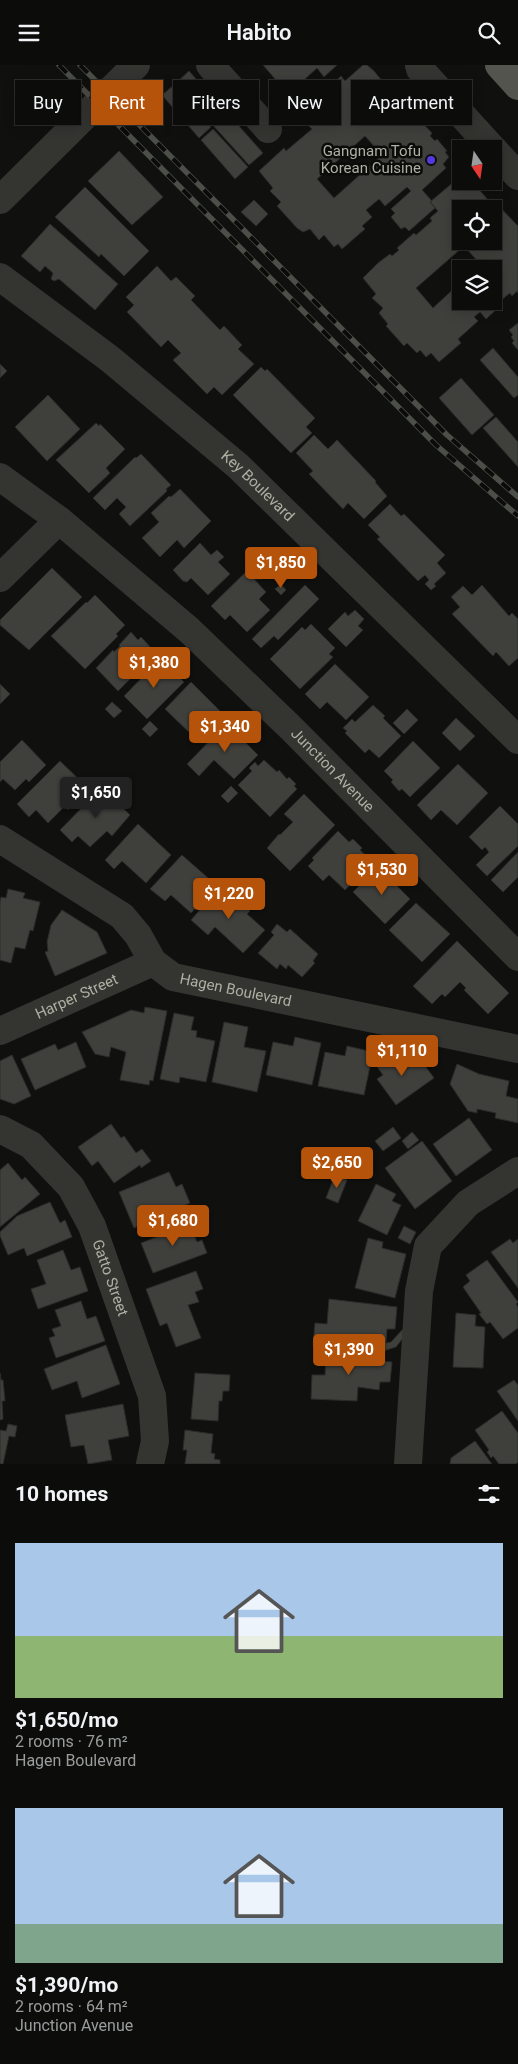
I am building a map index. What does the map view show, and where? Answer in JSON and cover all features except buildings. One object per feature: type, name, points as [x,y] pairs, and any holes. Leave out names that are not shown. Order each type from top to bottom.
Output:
[{"type":"main road","points":[[499,65],[518,86]]},
{"type":"street","points":[[0,200],[136,65]]},
{"type":"street","points":[[210,65],[268,129]]},
{"type":"street","points":[[419,65],[420,69],[485,140]]},
{"type":"street","points":[[502,159],[518,176]]},
{"type":"street","name":"Key Boulevard","points":[[0,277],[110,359],[238,466],[518,740]]},
{"type":"street","name":"Junction Avenue","points":[[0,477],[59,520],[190,629],[518,957]]},
{"type":"street","points":[[0,578],[59,520]]},
{"type":"street","name":"Hagen Boulevard","points":[[0,839],[122,916],[138,935],[153,962],[173,977],[518,1049]]},
{"type":"street","name":"Harper Street","points":[[0,1031],[153,962]]},
{"type":"street","name":"Gatto Street","points":[[0,1129],[32,1145],[71,1187],[92,1226],[152,1397],[155,1441],[150,1464]]},
{"type":"street","points":[[408,1464],[419,1291],[428,1247],[468,1203],[518,1171]]},
{"type":"railway","points":[[59,65],[436,445],[518,516]]},
{"type":"railway","points":[[80,65],[447,435],[518,497]]},
{"type":"place","name":"Gangnam Tofu Korean Cuisine","points":[[431,160]]}]
